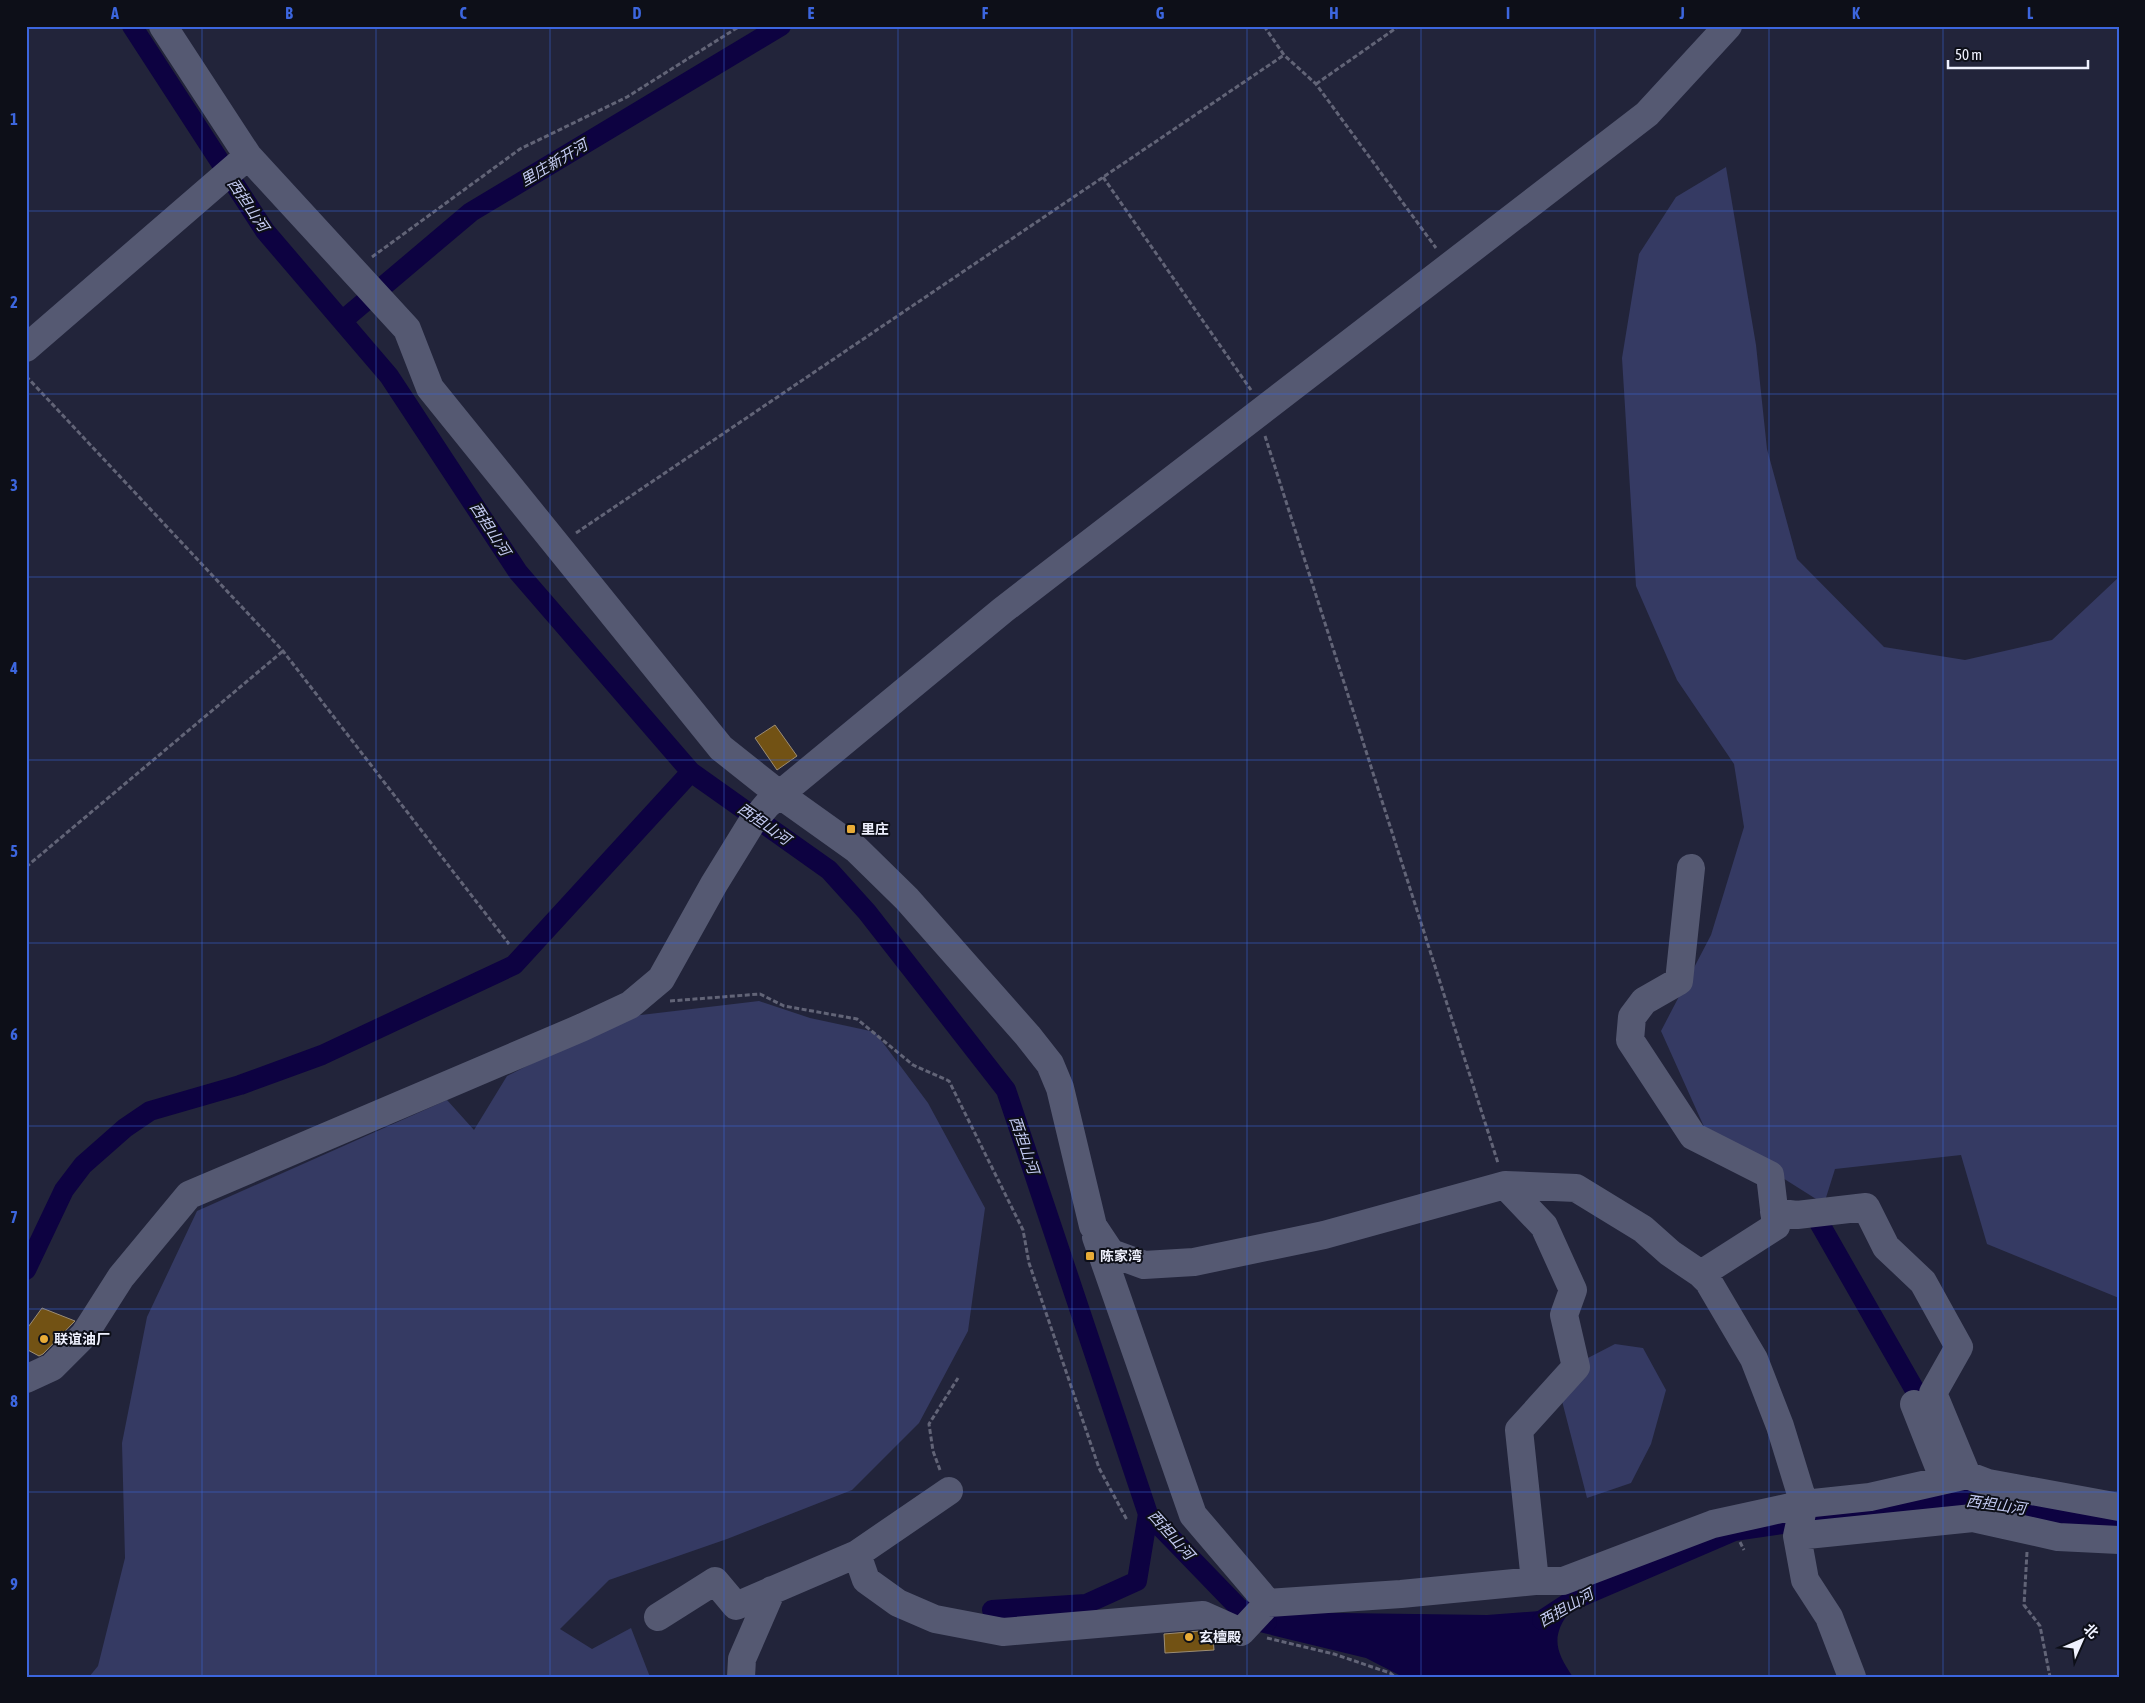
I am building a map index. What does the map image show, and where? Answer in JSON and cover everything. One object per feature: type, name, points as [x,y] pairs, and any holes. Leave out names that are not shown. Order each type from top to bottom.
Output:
[{"type":"street","points":[[163,26],[248,156],[407,330],[430,388],[721,748],[766,808],[856,849],[913,906],[1028,1036],[1050,1064],[1060,1088],[1093,1226],[1193,1515],[1268,1603]]},
{"type":"street","points":[[26,1379],[52,1368],[84,1335],[121,1277],[189,1195],[583,1027],[630,1004],[661,979],[714,884],[766,808],[1003,610],[1647,114],[1728,26]]},
{"type":"street","points":[[26,348],[205,191],[248,156]]},
{"type":"street","points":[[1691,868],[1679,981],[1644,1001],[1632,1017],[1630,1040],[1693,1136],[1770,1175],[1776,1226],[1701,1274]]},
{"type":"street","points":[[1093,1226],[1112,1253],[1144,1265],[1194,1262],[1324,1235],[1505,1185],[1576,1188],[1643,1229],[1670,1253],[1708,1280],[1754,1359],[1780,1426],[1804,1504],[1797,1536],[1805,1580],[1829,1617],[1852,1677]]},
{"type":"street","points":[[1505,1185],[1544,1226],[1573,1290],[1564,1315],[1576,1367],[1519,1430],[1535,1580]]},
{"type":"street","points":[[1774,1212],[1797,1215],[1866,1207],[1886,1247],[1923,1282],[1959,1347],[1933,1393],[1955,1477]]},
{"type":"street","points":[[1914,1404],[1955,1477]]},
{"type":"street","points":[[857,1554],[866,1580],[898,1603],[935,1618],[1003,1632],[1203,1615],[1241,1632],[1268,1603],[1400,1594],[1535,1580],[1563,1582],[1713,1524],[1804,1504],[1870,1497],[1955,1477],[2119,1507]]},
{"type":"street","points":[[658,1617],[715,1581],[736,1606],[857,1554],[949,1491]]},
{"type":"street","points":[[1797,1536],[1973,1518],[2058,1537],[2119,1540]]},
{"type":"street","points":[[741,1677],[742,1659],[772,1590]]},
{"type":"path","points":[[361,279],[520,149],[627,97],[740,26]]},
{"type":"path","points":[[1264,26],[1284,54],[1316,84],[1450,266]]},
{"type":"path","points":[[1316,84],[1398,26]]},
{"type":"path","points":[[557,546],[1284,54]]},
{"type":"path","points":[[1103,177],[1261,412],[1505,1185]]},
{"type":"path","points":[[26,376],[283,651],[509,944]]},
{"type":"path","points":[[26,867],[283,651]]},
{"type":"path","points":[[667,1001],[760,994],[784,1006],[857,1019],[913,1064],[949,1081],[1023,1230],[1029,1263],[1099,1468],[1127,1520]]},
{"type":"path","points":[[949,1491],[933,1451],[929,1424],[958,1378]]},
{"type":"path","points":[[2028,1530],[2024,1605],[2040,1626],[2050,1677]]},
{"type":"path","points":[[1241,1632],[1334,1654],[1390,1673],[1395,1677]]},
{"type":"shaded area","points":[[1726,167],[1756,345],[1767,449],[1797,559],[1884,647],[1965,660],[2052,640],[2119,577],[2119,1298],[1987,1244],[1961,1155],[1835,1169],[1824,1204],[1705,1129],[1661,1031],[1711,935],[1744,827],[1734,764],[1677,680],[1636,586],[1622,358],[1639,254],[1676,197]]},
{"type":"shaded area","points":[[759,1001],[810,1018],[875,1032],[928,1103],[985,1208],[968,1331],[919,1423],[852,1490],[727,1539],[609,1580],[560,1629],[592,1649],[631,1628],[650,1677],[89,1677],[98,1666],[125,1558],[122,1443],[147,1317],[197,1211],[447,1100],[474,1130],[507,1076],[624,1017]]},
{"type":"shaded area","points":[[1615,1344],[1643,1348],[1666,1390],[1651,1444],[1631,1483],[1587,1498],[1562,1401],[1584,1360]]},
{"type":"water","points":[[1561,1601],[1570,1611],[1560,1629],[1558,1637],[1559,1652],[1573,1677],[1403,1677],[1366,1658],[1251,1630],[1269,1612],[1487,1615],[1540,1611]]},
{"type":"building","points":[[775,725],[797,756],[777,770],[755,738]]},
{"type":"building","name":"联谊油厂","points":[[42,1308],[75,1321],[39,1356],[26,1349],[26,1330]]},
{"type":"building","name":"玄檀殿","points":[[1200,1631],[1213,1637],[1214,1650],[1165,1653],[1164,1634]]},
{"type":"waterway","name":"西担山河","points":[[132,26],[265,231],[389,376],[518,572],[691,772],[829,870],[867,912],[1006,1090],[1148,1514],[1239,1608],[1267,1622]]},
{"type":"waterway","name":"里庄新开河","points":[[342,321],[471,212],[781,26]]},
{"type":"waterway","points":[[26,1270],[64,1190],[83,1165],[125,1128],[150,1111],[240,1085],[322,1055],[514,965],[691,772]]},
{"type":"waterway","points":[[1817,1219],[1928,1413]]},
{"type":"waterway","name":"西担山河","points":[[1542,1620],[1571,1601],[1734,1531],[1960,1499],[2119,1522]]},
{"type":"waterway","points":[[992,1610],[1086,1604],[1137,1581],[1148,1514]]},
{"type":"place","name":"里庄","points":[[851,829]]},
{"type":"place","name":"陈家湾","points":[[1090,1256]]},
{"type":"place","name":"联谊油厂","points":[[44,1339]]},
{"type":"place","name":"玄檀殿","points":[[1189,1637]]}]
